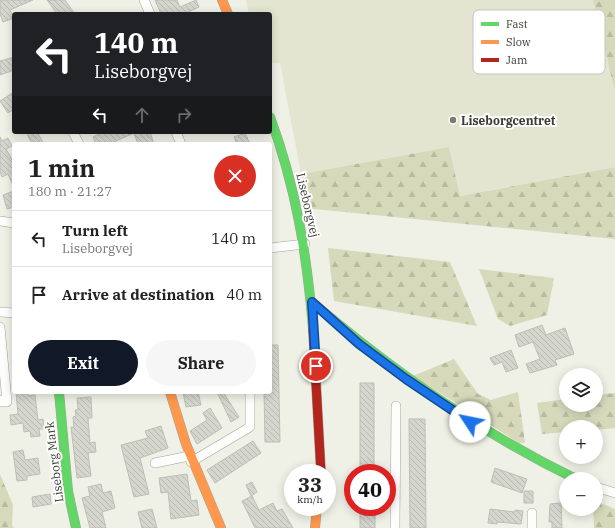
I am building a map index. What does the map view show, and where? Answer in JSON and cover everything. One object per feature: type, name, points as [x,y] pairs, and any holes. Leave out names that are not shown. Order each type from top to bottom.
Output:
[{"type":"street","points":[[144,0],[149,12]]},
{"type":"street","points":[[222,0],[227,12]]},
{"type":"street","name":"Liseborgvej","points":[[272,123],[287,167],[305,244],[312,302],[320,429],[320,464]]},
{"type":"street","points":[[0,221],[12,223]]},
{"type":"street","points":[[272,248],[305,244]]},
{"type":"street","points":[[312,302],[359,344],[410,382],[470,422],[539,462],[561,472]]},
{"type":"street","points":[[0,312],[12,313]]},
{"type":"street","points":[[0,327],[7,402],[0,402],[0,400]]},
{"type":"street","name":"Liseborg Mark","points":[[59,394],[67,484],[76,528]]},
{"type":"street","points":[[170,394],[177,423],[190,459],[221,528]]},
{"type":"street","points":[[155,463],[190,459],[250,427],[250,394]]},
{"type":"street","points":[[395,528],[396,406]]},
{"type":"street","points":[[603,489],[615,493]]},
{"type":"street","points":[[532,513],[532,528]]},
{"type":"street","points":[[315,528],[316,516]]},
{"type":"street","points":[[323,516],[323,528]]},
{"type":"green space","name":"Liseborgcentret","points":[[246,0],[593,0],[595,10],[473,10],[473,74],[605,74],[605,50],[615,92],[615,167],[459,196],[449,147],[301,174],[280,63],[272,63],[272,12],[249,12]]},
{"type":"green space","points":[[593,0],[615,0],[615,92],[605,50],[605,10],[595,10]]},
{"type":"green space","points":[[449,147],[460,196],[615,167],[615,239],[304,208],[301,174]]},
{"type":"green space","points":[[328,248],[450,262],[477,326],[334,301]]},
{"type":"green space","points":[[479,269],[554,278],[547,315],[510,326],[498,319]]},
{"type":"green space","points":[[454,359],[478,394],[491,400],[518,392],[525,442],[519,443],[413,376]]},
{"type":"green space","points":[[615,393],[615,428],[603,429],[603,420],[559,420],[559,433],[542,434],[537,403],[559,400],[559,412],[603,412],[603,394]]},
{"type":"green space","points":[[0,474],[13,505],[12,525],[14,528],[0,528]]},
{"type":"green space","points":[[603,504],[615,509],[615,528],[594,528],[593,516],[603,516]]},
{"type":"building","points":[[0,0],[33,0],[10,10],[12,19],[3,22],[0,14]]},
{"type":"building","points":[[47,0],[65,0],[74,12],[56,12]]},
{"type":"building","points":[[155,0],[177,0],[180,7],[196,0],[199,7],[188,12],[160,12]]},
{"type":"building","points":[[12,58],[12,71],[0,75],[0,61]]},
{"type":"building","points":[[12,93],[12,110],[8,113],[0,101]]},
{"type":"building","points":[[27,134],[38,134],[43,142],[31,142]]},
{"type":"building","points":[[99,134],[132,134],[114,142],[95,142],[93,137]]},
{"type":"building","points":[[134,134],[151,134],[153,142],[137,142]]},
{"type":"building","points":[[245,134],[249,142],[236,142],[234,137]]},
{"type":"building","points":[[0,137],[2,141],[8,138],[12,146],[6,149],[12,160],[12,183],[8,174],[2,177],[0,172]]},
{"type":"building","points":[[12,192],[12,208],[7,209],[3,195]]},
{"type":"building","points":[[542,325],[546,335],[565,328],[574,354],[555,360],[557,365],[530,373],[526,364],[540,359],[533,342],[519,347],[515,335]]},
{"type":"building","points":[[272,345],[278,345],[280,442],[265,442],[264,394],[272,394]]},
{"type":"building","points":[[511,350],[518,368],[506,372],[502,362],[494,365],[490,358]]},
{"type":"building","points":[[360,383],[374,383],[374,464],[360,464]]},
{"type":"building","points":[[16,394],[28,394],[28,396],[35,395],[38,420],[43,419],[44,429],[39,429],[40,436],[31,437],[30,431],[24,432],[23,423],[11,425],[10,415],[18,414]]},
{"type":"building","points":[[183,394],[198,394],[201,405],[186,407]]},
{"type":"building","points":[[218,394],[224,394],[239,417],[231,422]]},
{"type":"building","points":[[91,397],[92,418],[88,418],[90,443],[95,442],[96,452],[88,453],[91,476],[77,478],[71,427],[74,427],[73,417],[76,416],[75,410],[78,410],[77,398]]},
{"type":"building","points":[[210,408],[222,428],[197,444],[190,431],[207,420],[203,413]]},
{"type":"building","points":[[409,419],[425,419],[426,528],[410,528]]},
{"type":"building","points":[[161,426],[168,448],[140,458],[149,494],[134,497],[121,445],[148,438],[145,431]]},
{"type":"building","points":[[253,441],[261,453],[215,483],[207,470]]},
{"type":"building","points":[[23,450],[25,460],[38,458],[40,474],[27,476],[27,480],[17,481],[13,452]]},
{"type":"building","points":[[495,468],[527,479],[522,493],[491,482]]},
{"type":"building","points":[[187,474],[191,501],[197,500],[199,515],[171,519],[168,492],[161,493],[159,478]]},
{"type":"building","points":[[252,482],[257,492],[251,496],[246,485]]},
{"type":"building","points":[[101,484],[103,493],[111,491],[115,508],[102,512],[106,528],[90,528],[82,498],[90,496],[88,487]]},
{"type":"building","points":[[524,491],[533,491],[533,503],[524,503]]},
{"type":"building","points":[[50,494],[51,504],[33,507],[32,497]]},
{"type":"building","points":[[252,496],[259,510],[273,503],[277,511],[282,509],[284,516],[286,516],[293,528],[255,528],[242,501]]},
{"type":"building","points":[[559,503],[559,516],[562,516],[562,528],[552,528],[552,522],[549,522],[550,504]]},
{"type":"building","points":[[152,509],[157,528],[142,528],[138,512]]},
{"type":"building","points":[[490,509],[515,512],[515,510],[523,511],[521,524],[497,522],[497,524],[488,523]]},
{"type":"building","points":[[360,516],[375,516],[375,528],[360,528]]},
{"type":"traffic: fast","points":[[272,123],[287,169],[299,222],[304,248],[313,329]]},
{"type":"traffic: fast","points":[[312,302],[374,353],[438,399],[471,421],[562,472]]},
{"type":"traffic: fast","points":[[59,394],[68,491],[76,528]]},
{"type":"traffic: slow","points":[[222,0],[227,12]]},
{"type":"traffic: slow","points":[[171,394],[186,444],[221,528]]},
{"type":"traffic: slow","points":[[315,528],[316,516]]},
{"type":"traffic: jam","points":[[313,329],[320,464]]},
{"type":"place","name":"Liseborgcentret","points":[[453,120]]},
{"type":"route","points":[[316,366],[312,302],[359,344],[406,379],[470,422]]}]
